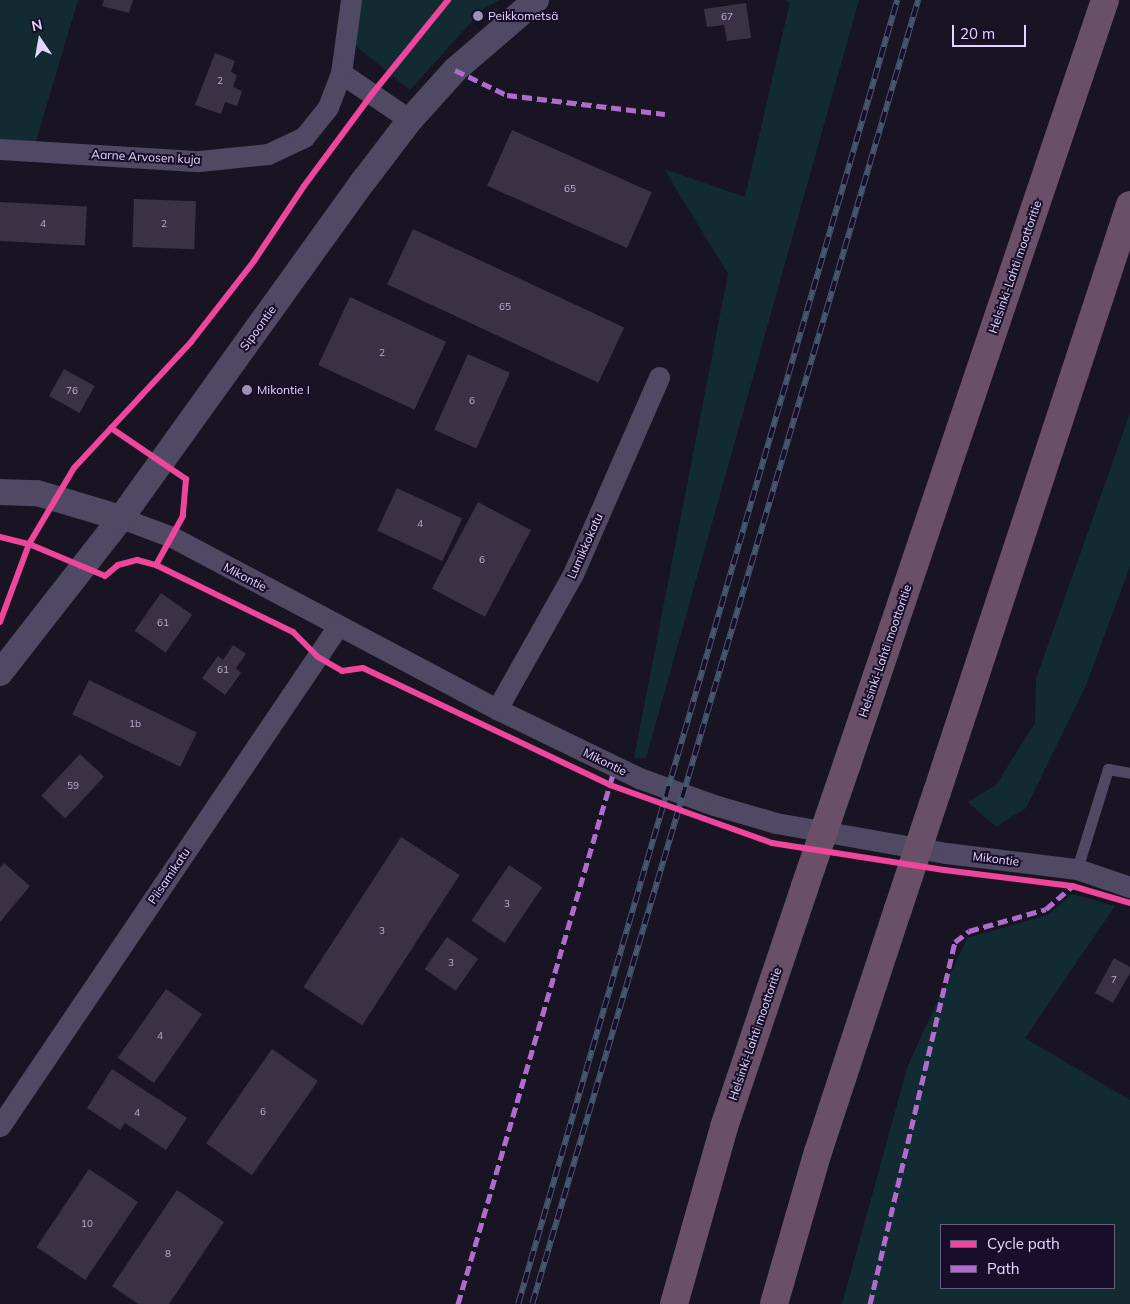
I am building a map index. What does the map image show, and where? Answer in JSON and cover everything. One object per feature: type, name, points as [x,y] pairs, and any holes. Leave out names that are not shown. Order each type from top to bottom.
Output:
[{"type":"highway","name":"Helsinki-Lahti moottoritie","points":[[674,1304],[724,1127],[1105,0]]},
{"type":"highway","points":[[774,1304],[818,1152],[1130,206]]},
{"type":"street","name":"Aarne Arvosen kuja","points":[[0,149],[199,161],[268,154],[304,137],[328,107],[341,73],[351,0]]},
{"type":"street","name":"Sipoontie","points":[[0,673],[121,518],[359,187],[410,120],[455,70],[536,0]]},
{"type":"street","points":[[341,73],[410,120]]},
{"type":"street","name":"Lumikkokatu","points":[[497,709],[573,574],[659,377]]},
{"type":"street","points":[[0,492],[37,493],[121,518]]},
{"type":"street","name":"Mikontie","points":[[121,518],[172,538],[497,709],[639,778],[714,805],[776,823],[946,853],[1077,869],[1130,887]]},
{"type":"street","name":"Piisamikatu","points":[[0,1126],[338,626]]},
{"type":"lane","points":[[1077,869],[1108,769],[1130,773]]},
{"type":"shaded area","points":[[0,0],[78,0],[33,151],[0,149]]},
{"type":"shaded area","points":[[351,0],[500,0],[483,9],[410,90],[346,38]]},
{"type":"shaded area","points":[[786,0],[859,0],[646,758],[634,758],[728,274],[664,169],[745,197],[790,2]]},
{"type":"shaded area","points":[[1130,413],[1130,566],[1087,683],[1026,808],[996,827],[968,802],[996,785],[1035,723],[1036,679]]},
{"type":"shaded area","points":[[1072,894],[1115,906],[1025,1038],[1130,1100],[1130,1304],[842,1304],[908,1065],[967,938],[1048,915]]},
{"type":"building","points":[[104,0],[133,0],[129,13],[102,6]]},
{"type":"building","points":[[746,3],[751,38],[727,41],[724,25],[707,27],[704,9]]},
{"type":"building","points":[[215,53],[235,61],[231,72],[237,75],[233,87],[242,91],[237,106],[225,102],[221,114],[195,105]]},
{"type":"building","points":[[512,130],[652,192],[627,248],[487,186]]},
{"type":"building","points":[[134,199],[196,201],[194,249],[132,247]]},
{"type":"building","points":[[0,202],[87,207],[85,245],[0,241]]},
{"type":"building","points":[[413,229],[624,327],[598,383],[387,284]]},
{"type":"building","points":[[350,297],[446,342],[414,410],[318,365]]},
{"type":"building","points":[[468,354],[510,373],[476,449],[434,430]]},
{"type":"building","points":[[64,369],[95,386],[80,413],[49,396]]},
{"type":"building","points":[[397,488],[462,518],[442,561],[377,531]]},
{"type":"building","points":[[478,502],[531,530],[485,617],[432,589]]},
{"type":"building","points":[[161,593],[192,615],[166,652],[135,631]]},
{"type":"building","points":[[233,645],[246,654],[236,668],[241,673],[225,695],[202,678],[218,656],[223,660]]},
{"type":"building","points":[[89,680],[197,733],[180,767],[72,714]]},
{"type":"building","points":[[80,754],[104,777],[65,818],[41,796]]},
{"type":"building","points":[[401,837],[460,875],[362,1025],[304,987]]},
{"type":"building","points":[[4,863],[30,886],[0,922],[0,868]]},
{"type":"building","points":[[509,865],[542,887],[505,943],[472,921]]},
{"type":"building","points":[[447,937],[478,959],[456,991],[425,969]]},
{"type":"building","points":[[1114,958],[1130,967],[1130,973],[1113,1003],[1095,993]]},
{"type":"building","points":[[166,989],[202,1014],[154,1083],[118,1058]]},
{"type":"building","points":[[272,1049],[318,1081],[252,1175],[206,1143]]},
{"type":"building","points":[[112,1069],[187,1118],[166,1150],[125,1123],[120,1130],[87,1108]]},
{"type":"building","points":[[89,1169],[138,1202],[85,1280],[36,1247]]},
{"type":"building","points":[[177,1190],[224,1222],[169,1304],[138,1304],[112,1286]]},
{"type":"railway","points":[[518,1304],[897,0]]},
{"type":"railway","points":[[532,1304],[918,0]]},
{"type":"marked path","points":[[455,70],[507,95],[665,114]]},
{"type":"marked path","points":[[458,1304],[615,767]]},
{"type":"marked path","points":[[870,1304],[955,942],[969,931],[1046,909],[1072,886]]},
{"type":"cycle path","points":[[0,622],[29,544],[74,468],[191,342],[254,261],[304,186],[372,94],[448,0]]},
{"type":"cycle path","points":[[111,428],[186,479],[183,516],[156,565]]},
{"type":"cycle path","points":[[0,537],[29,544],[105,576],[118,565],[137,560],[156,565],[293,632],[318,657],[342,671],[363,668],[610,785],[772,843],[944,870],[1072,886],[1130,903]]},
{"type":"place","name":"Peikkometsä","points":[[478,16]]},
{"type":"place","name":"Mikontie I","points":[[247,390]]}]
